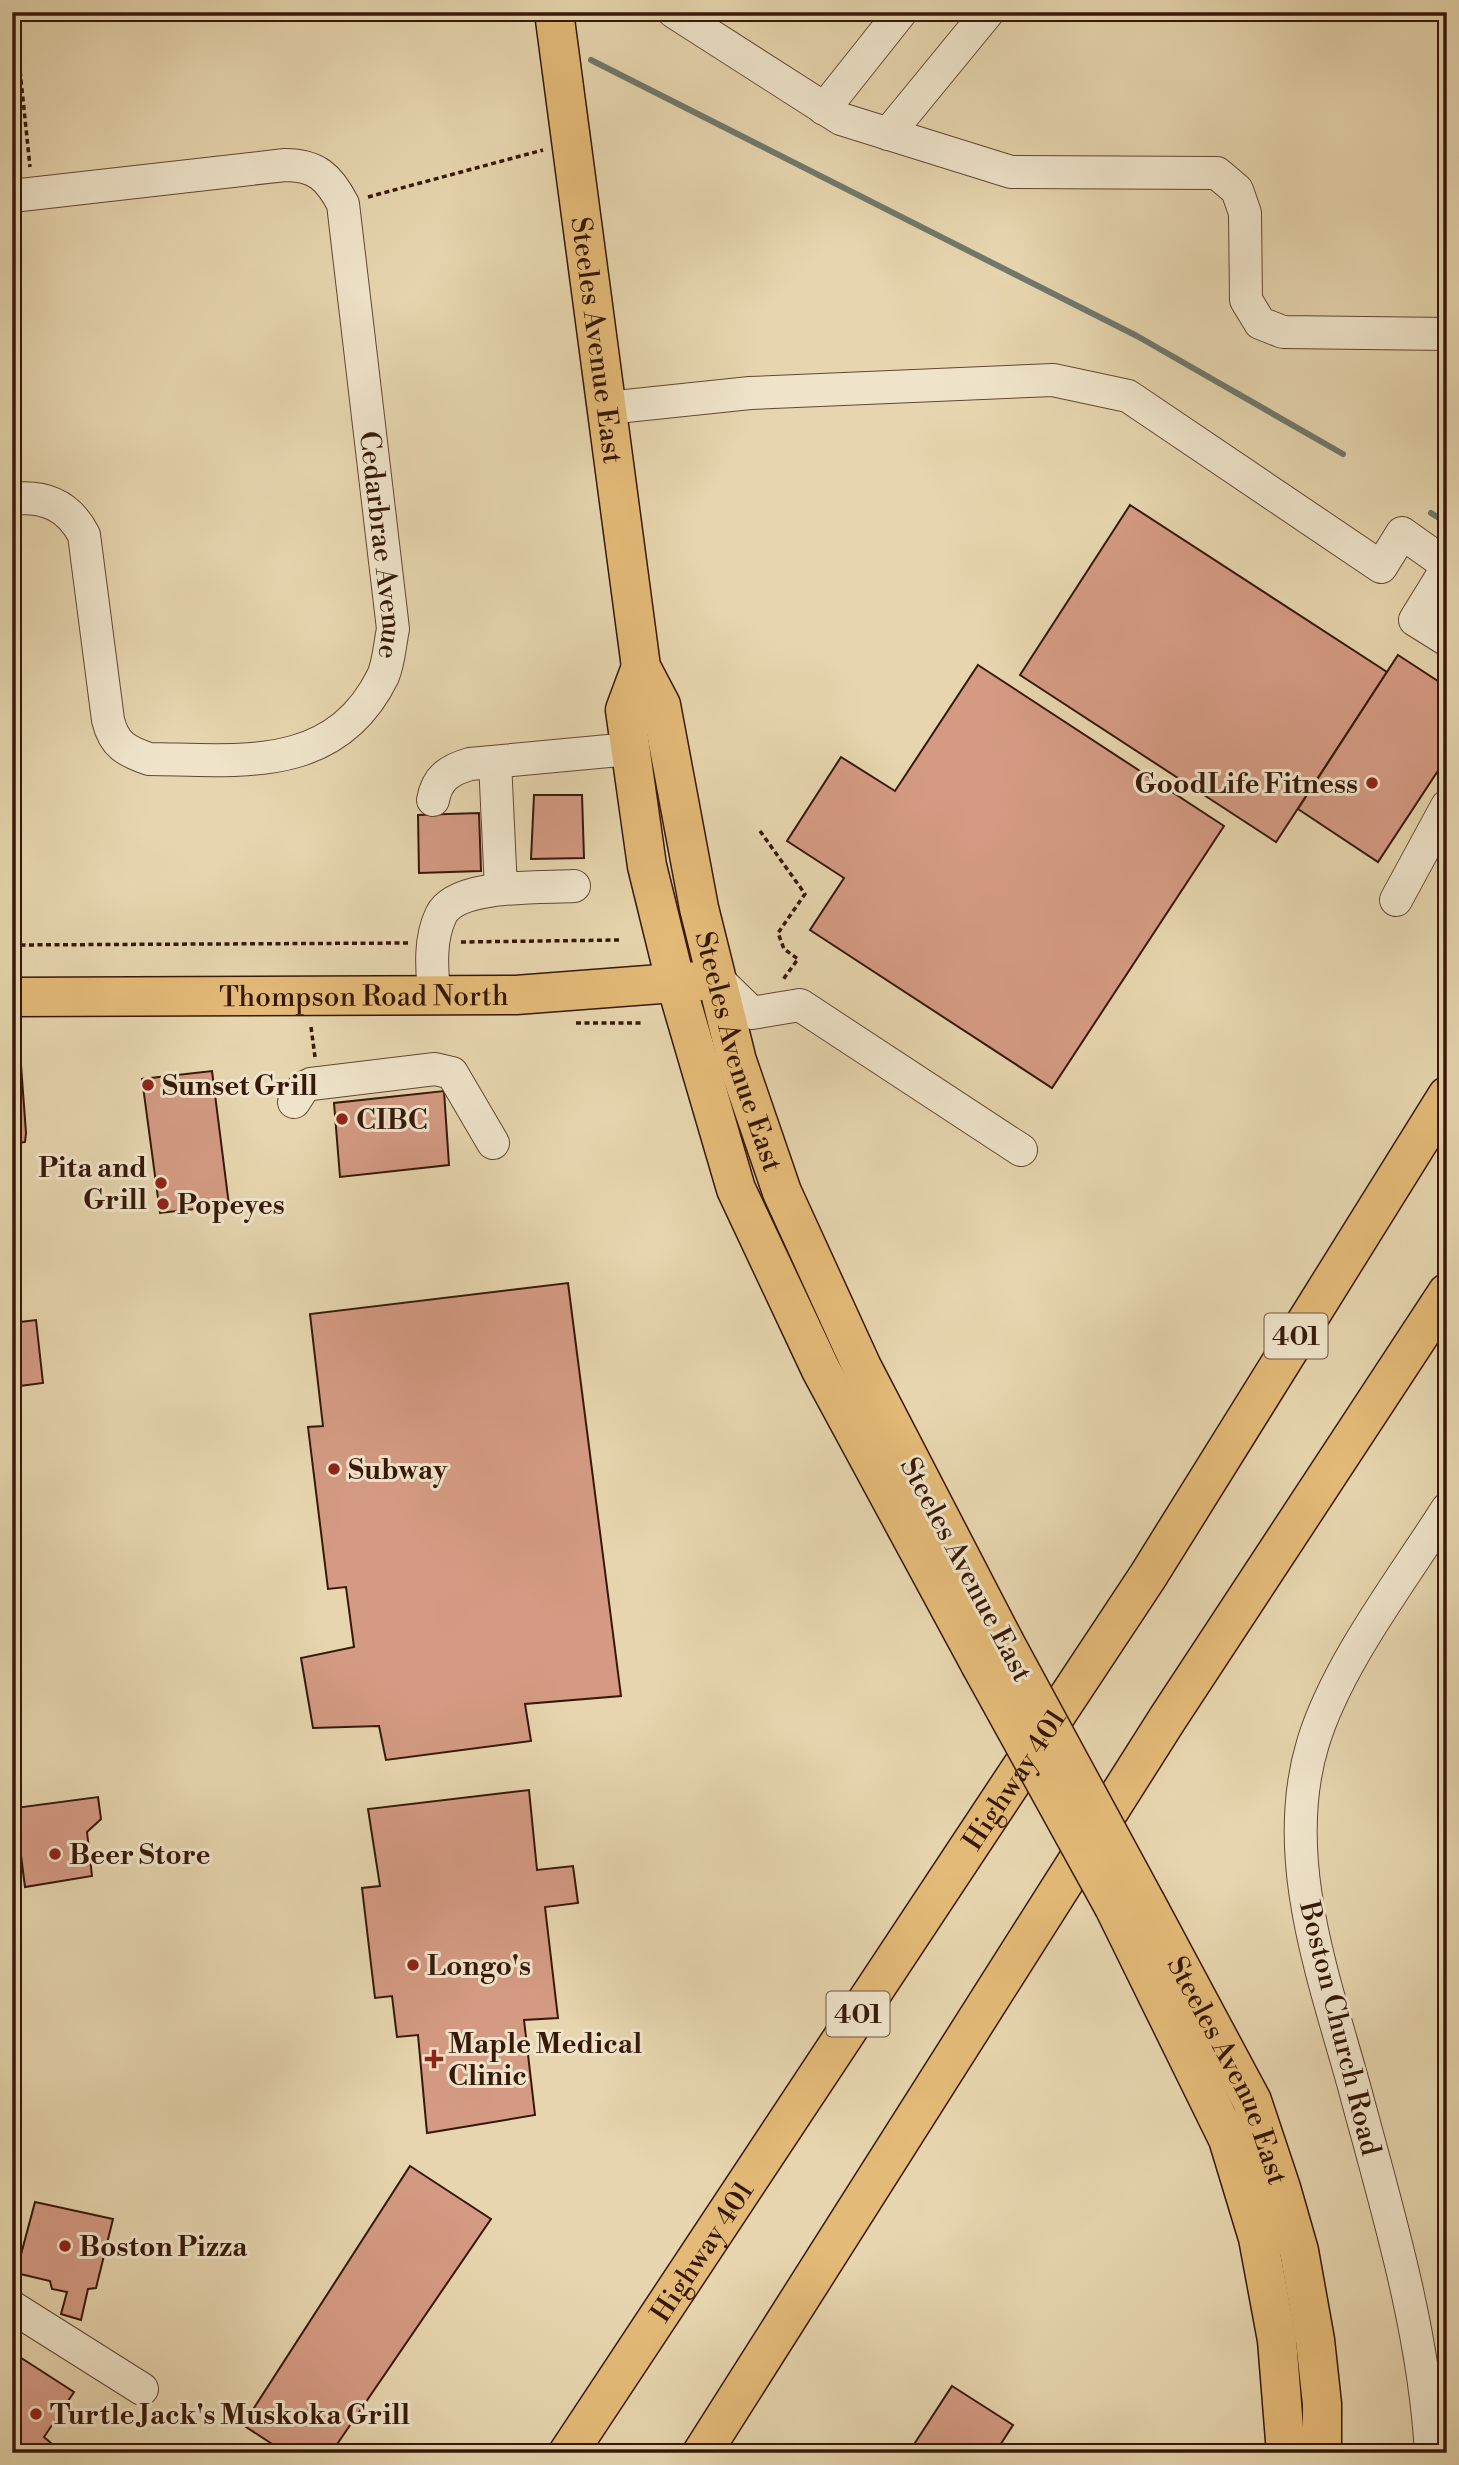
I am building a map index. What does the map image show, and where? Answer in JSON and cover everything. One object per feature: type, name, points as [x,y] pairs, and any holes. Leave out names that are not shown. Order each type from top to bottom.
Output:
[{"type":"main road","name":"Steeles Avenue East","points":[[554,12],[641,667],[661,705],[716,978],[737,1061],[782,1192],[992,1653]]},
{"type":"main road","name":"Steeles Avenue East","points":[[641,667],[625,710],[647,866],[676,984],[741,1200],[821,1370],[992,1653],[1130,1905],[1252,2101],[1282,2188],[1299,2251],[1315,2340],[1322,2403],[1322,2453]]},
{"type":"main road","name":"Thompson Road North","points":[[12,997],[516,995],[676,984],[716,978]]},
{"type":"main road","name":"Highway 401","points":[[568,2453],[1148,1576],[1447,1096]]},
{"type":"main road","points":[[702,2453],[1168,1718],[1447,1293]]},
{"type":"main road","name":"Steeles Avenue East","points":[[1130,1905],[1228,2139],[1258,2238],[1277,2340],[1286,2453]]},
{"type":"street","points":[[674,12],[841,119],[1011,172],[1217,173],[1237,190],[1245,213],[1246,300],[1260,323],[1283,332],[1447,334]]},
{"type":"street","points":[[824,109],[901,12]]},
{"type":"street","points":[[888,134],[988,12]]},
{"type":"street","name":"Cedarbrae Avenue","points":[[12,499],[54,502],[68,511],[84,535],[108,720],[116,743],[130,753],[149,759],[278,758],[324,742],[360,711],[384,674],[393,629],[343,204],[332,184],[318,170],[303,165],[23,195]]},
{"type":"street","points":[[607,408],[750,393],[1053,380],[1128,396],[1381,567],[1402,533],[1447,566],[1415,620],[1447,640]]},
{"type":"street","points":[[433,800],[436,784],[451,770],[470,764],[631,749]]},
{"type":"street","points":[[495,762],[501,890]]},
{"type":"street","points":[[1396,900],[1447,806]]},
{"type":"street","points":[[434,995],[434,943],[442,912],[461,896],[501,890],[574,886]]},
{"type":"street","points":[[716,978],[752,1013],[800,1006],[1021,1150]]},
{"type":"street","points":[[306,1093],[435,1069],[452,1073],[493,1143]]},
{"type":"street","name":"Boston Church Road","points":[[1431,2453],[1420,2352],[1374,2161],[1308,1919],[1301,1822],[1304,1782],[1312,1744],[1327,1705],[1354,1654],[1447,1509]]},
{"type":"street","points":[[12,2307],[142,2389]]},
{"type":"path","points":[[14,12],[23,195]]},
{"type":"path","points":[[343,204],[572,142]]},
{"type":"path","points":[[760,831],[805,894],[778,933],[784,949],[798,959],[760,1012]]},
{"type":"path","points":[[12,945],[620,940]]},
{"type":"path","points":[[306,1093],[311,1022]]},
{"type":"building","points":[[1130,505],[1387,672],[1276,842],[1020,675]]},
{"type":"building","name":"GoodLife Fitness","points":[[1398,655],[1447,687],[1447,757],[1378,862],[1298,809]]},
{"type":"building","points":[[978,665],[1224,826],[1052,1088],[810,930],[844,878],[787,841],[841,757],[895,791]]},
{"type":"building","points":[[534,795],[582,795],[584,858],[531,859]]},
{"type":"building","points":[[479,813],[481,871],[419,873],[418,815]]},
{"type":"building","points":[[12,1065],[21,1065],[26,1133],[25,1142],[12,1144]]},
{"type":"building","points":[[212,1071],[229,1205],[160,1213],[142,1079]]},
{"type":"building","points":[[444,1091],[449,1165],[340,1177],[334,1103]]},
{"type":"building","points":[[568,1283],[621,1696],[525,1704],[531,1741],[386,1760],[379,1726],[313,1728],[301,1658],[354,1647],[346,1587],[328,1589],[308,1427],[323,1426],[310,1314]]},
{"type":"building","points":[[36,1320],[43,1383],[12,1387],[12,1323]]},
{"type":"building","points":[[529,1790],[537,1870],[573,1866],[578,1903],[545,1907],[558,2018],[524,2020],[535,2115],[427,2133],[418,2035],[397,2037],[392,1996],[375,1998],[362,1888],[380,1886],[368,1809]]},
{"type":"building","name":"Beer Store","points":[[98,1797],[101,1819],[87,1832],[92,1876],[25,1887],[15,1808]]},
{"type":"building","points":[[410,2166],[491,2219],[331,2453],[286,2453],[243,2425]]},
{"type":"building","name":"Boston Pizza","points":[[35,2202],[113,2219],[96,2288],[88,2289],[81,2320],[61,2314],[67,2292],[52,2289],[50,2281],[16,2273]]},
{"type":"building","name":"Turtle Jack's Muskoka Grill","points":[[12,2352],[74,2392],[44,2437],[52,2444],[45,2453],[29,2453],[12,2441]]},
{"type":"building","points":[[952,2386],[1013,2425],[995,2453],[916,2453],[911,2449]]},
{"type":"waterway","points":[[591,60],[1137,336],[1343,454]]},
{"type":"waterway","points":[[1431,513],[1447,523]]},
{"type":"place","name":"GoodLife Fitness","points":[[1372,783]]},
{"type":"place","name":"Sunset Grill","points":[[148,1085]]},
{"type":"place","name":"CIBC","points":[[342,1119]]},
{"type":"place","name":"Pita and Grill","points":[[161,1183]]},
{"type":"place","name":"Popeyes","points":[[163,1204]]},
{"type":"place","name":"Subway","points":[[334,1469]]},
{"type":"place","name":"Beer Store","points":[[55,1854]]},
{"type":"place","name":"Longo's","points":[[413,1965]]},
{"type":"place","name":"Maple Medical Clinic","points":[[434,2059]]},
{"type":"place","name":"Boston Pizza","points":[[65,2246]]},
{"type":"place","name":"Turtle Jack's Muskoka Grill","points":[[36,2414]]}]
